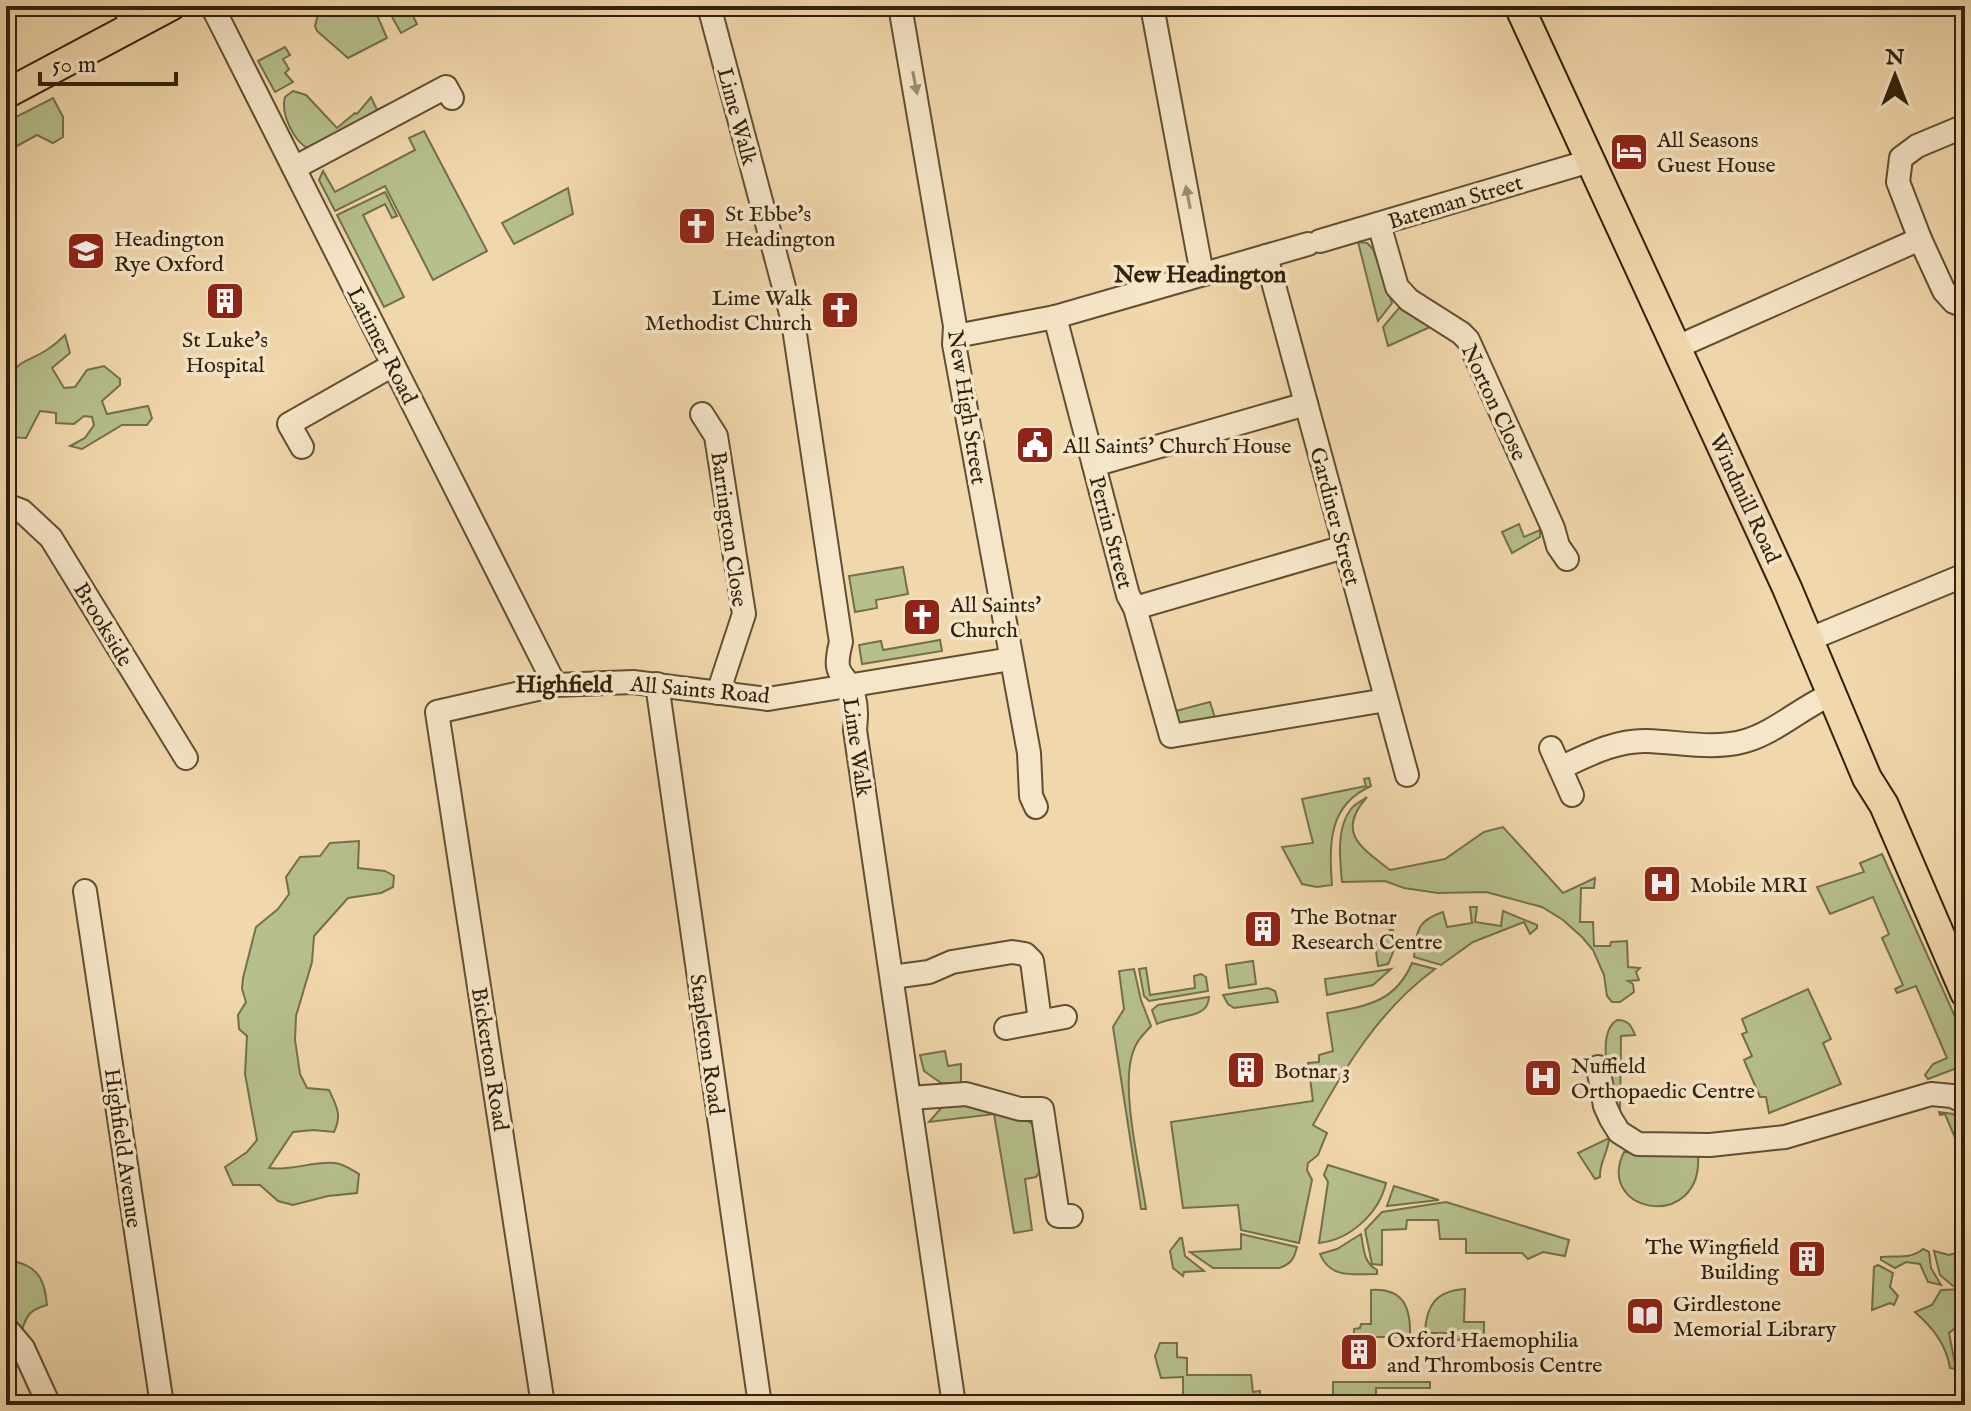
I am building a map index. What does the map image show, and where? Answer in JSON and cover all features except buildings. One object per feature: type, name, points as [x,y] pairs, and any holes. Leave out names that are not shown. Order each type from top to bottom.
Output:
[{"type":"main road","points":[[6,94],[128,16],[171,6]]},
{"type":"main road","name":"Windmill Road","points":[[1519,6],[1810,639],[1867,778],[1891,820],[1959,961],[1965,993]]},
{"type":"street","name":"Latimer Road","points":[[212,6],[555,685]]},
{"type":"street","name":"Lime Walk","points":[[709,6],[793,321],[841,642],[836,660],[838,672],[854,694],[855,730],[954,1405]]},
{"type":"street","name":"New High Street","points":[[900,6],[956,336],[954,344],[1029,753],[1031,796],[1036,807]]},
{"type":"street","points":[[1152,6],[1202,274]]},
{"type":"street","points":[[294,168],[446,87],[452,98]]},
{"type":"street","points":[[1965,126],[1917,146],[1901,158],[1898,182],[1944,291],[1954,302],[1965,306]]},
{"type":"street","name":"Bateman Street","points":[[956,336],[1055,317],[1590,161]]},
{"type":"street","name":"Norton Close","points":[[1379,224],[1397,287],[1409,300],[1468,340],[1553,528],[1558,546],[1567,559]]},
{"type":"street","points":[[1677,347],[1920,239]]},
{"type":"street","name":"Gardiner Street","points":[[1266,256],[1407,775]]},
{"type":"street","name":"Perrin Street","points":[[1055,317],[1128,595],[1135,608],[1171,736],[1386,700]]},
{"type":"street","points":[[302,447],[289,424],[393,365]]},
{"type":"street","points":[[1094,465],[1306,404]]},
{"type":"street","name":"Barrington Close","points":[[702,414],[716,436],[744,614],[718,693]]},
{"type":"street","name":"Brookside","points":[[6,505],[22,511],[51,538],[186,758]]},
{"type":"street","points":[[1135,608],[1344,547]]},
{"type":"street","points":[[1810,639],[1965,575]]},
{"type":"street","name":"All Saints Road","points":[[437,712],[555,685],[633,682],[768,699],[1011,659]]},
{"type":"street","name":"Stapleton Road","points":[[657,684],[760,1405]]},
{"type":"street","points":[[1572,795],[1556,758],[1630,742],[1695,746],[1745,741],[1832,694]]},
{"type":"street","name":"Bickerton Road","points":[[437,712],[543,1405]]},
{"type":"street","name":"Highfield Avenue","points":[[85,891],[162,1405]]},
{"type":"street","points":[[892,977],[929,972],[952,962],[1012,952],[1025,954],[1032,961],[1040,1021]]},
{"type":"street","points":[[1006,1028],[1065,1017]]},
{"type":"street","points":[[1598,1067],[1605,1106],[1611,1119],[1619,1132],[1638,1144],[1710,1145],[1785,1137],[1931,1094],[1952,1096],[1965,1102]]},
{"type":"street","points":[[910,1098],[966,1094],[1020,1109],[1042,1109],[1058,1216],[1071,1216]]},
{"type":"street","points":[[6,1328],[23,1348],[49,1405]]},
{"type":"green space","points":[[334,6],[373,6],[387,38],[348,58],[315,26],[318,14]]},
{"type":"green space","points":[[386,6],[402,6],[405,16],[412,14],[417,24],[401,33]]},
{"type":"green space","points":[[285,47],[290,55],[283,59],[289,69],[285,73],[293,82],[275,92],[258,61]]},
{"type":"green space","points":[[293,91],[306,95],[337,128],[357,114],[371,97],[377,110],[387,107],[309,149],[293,134],[286,119],[285,97]]},
{"type":"green space","points":[[53,98],[63,117],[63,137],[53,143],[37,135],[6,152],[6,122]]},
{"type":"green space","points":[[424,131],[487,251],[433,280],[385,186],[335,211],[319,180],[323,171],[335,192],[415,150],[409,138]]},
{"type":"green space","points":[[568,188],[573,214],[514,244],[502,223]]},
{"type":"green space","points":[[385,192],[397,216],[392,218],[385,204],[363,215],[404,297],[384,307],[337,215]]},
{"type":"green space","points":[[1358,242],[1367,243],[1373,249],[1392,303],[1378,321]]},
{"type":"green space","points":[[1399,308],[1430,327],[1388,346],[1383,327]]},
{"type":"green space","points":[[65,335],[70,353],[52,368],[64,388],[75,387],[87,370],[104,366],[120,379],[120,385],[102,401],[107,414],[148,406],[152,418],[147,425],[122,425],[82,449],[70,446],[85,438],[94,425],[92,417],[84,416],[74,424],[56,423],[56,413],[40,411],[26,438],[9,437],[7,430],[11,418],[6,414],[10,378],[22,363],[52,347]]},
{"type":"green space","points":[[1519,524],[1524,537],[1540,530],[1540,537],[1512,553],[1502,532]]},
{"type":"green space","points":[[903,567],[908,594],[876,600],[877,608],[855,612],[849,576]]},
{"type":"green space","points":[[940,640],[942,651],[862,664],[859,645],[881,641],[883,650]]},
{"type":"green space","points":[[1210,702],[1215,718],[1176,726],[1172,712]]},
{"type":"green space","points":[[1369,778],[1371,786],[1346,804],[1334,827],[1332,885],[1317,887],[1302,884],[1282,847],[1313,843],[1302,799],[1366,786],[1364,779]]},
{"type":"green space","points":[[1367,797],[1353,820],[1353,829],[1361,846],[1390,870],[1445,859],[1484,832],[1503,827],[1563,893],[1595,878],[1594,888],[1581,888],[1580,922],[1593,922],[1594,946],[1627,941],[1628,967],[1640,968],[1636,972],[1639,980],[1628,981],[1633,984],[1634,992],[1620,1002],[1612,1002],[1607,996],[1604,975],[1593,950],[1563,920],[1542,907],[1486,892],[1438,893],[1404,888],[1385,881],[1342,882],[1340,844],[1343,825],[1352,807]]},
{"type":"green space","points":[[359,841],[358,868],[385,871],[394,876],[393,887],[381,893],[348,898],[314,936],[312,962],[296,1016],[295,1040],[300,1074],[307,1088],[329,1090],[338,1111],[338,1121],[334,1132],[293,1132],[269,1168],[338,1164],[359,1174],[357,1193],[293,1205],[278,1201],[260,1185],[233,1185],[225,1167],[247,1152],[257,1140],[245,1074],[247,1036],[239,1029],[238,1015],[246,1002],[243,978],[256,927],[278,909],[289,894],[286,877],[300,857],[320,856],[330,843]]},
{"type":"green space","points":[[1882,854],[1965,1039],[1965,1065],[1928,1079],[1925,1075],[1933,1064],[1947,1058],[1916,986],[1897,993],[1895,989],[1903,985],[1882,938],[1889,934],[1873,897],[1830,914],[1817,887],[1864,872],[1860,863]]},
{"type":"green space","points":[[1470,907],[1477,907],[1475,922],[1501,926],[1503,911],[1537,925],[1537,928],[1530,934],[1524,922],[1473,942],[1441,965],[1414,957],[1417,934],[1423,923],[1443,912],[1447,927],[1472,923]]},
{"type":"green space","points":[[1390,930],[1393,930],[1395,939],[1393,952],[1388,964],[1378,966],[1375,944],[1385,942]]},
{"type":"green space","points":[[1253,961],[1256,984],[1229,988],[1226,965]]},
{"type":"green space","points":[[1412,963],[1435,969],[1397,1002],[1365,1040],[1313,1125],[1327,1133],[1318,1155],[1308,1163],[1307,1170],[1312,1180],[1299,1243],[1241,1230],[1238,1205],[1183,1208],[1171,1122],[1313,1101],[1308,1063],[1319,1062],[1319,1055],[1333,1051],[1327,1013],[1367,1005],[1388,995]]},
{"type":"green space","points":[[1146,968],[1150,995],[1195,988],[1194,976],[1201,974],[1206,977],[1208,991],[1149,1001],[1144,996],[1139,969]]},
{"type":"green space","points":[[1134,969],[1151,1026],[1134,1048],[1129,1086],[1132,1129],[1146,1209],[1141,1209],[1113,1027],[1124,1009],[1119,971]]},
{"type":"green space","points":[[1391,969],[1373,985],[1327,995],[1325,979]]},
{"type":"green space","points":[[1268,988],[1275,991],[1278,1002],[1234,1008],[1223,995]]},
{"type":"green space","points":[[1808,989],[1831,1039],[1823,1043],[1841,1084],[1769,1113],[1766,1097],[1760,1097],[1744,1060],[1752,1056],[1742,1034],[1747,1032],[1742,1019]]},
{"type":"green space","points":[[1209,997],[1203,1010],[1157,1024],[1152,1010],[1158,1005]]},
{"type":"green space","points":[[1617,1020],[1629,1024],[1635,1035],[1621,1036],[1620,1113],[1609,1077],[1606,1049],[1610,1027]]},
{"type":"green space","points":[[945,1051],[948,1066],[961,1064],[961,1083],[941,1083],[924,1071],[920,1055]]},
{"type":"green space","points":[[948,1100],[1018,1116],[1037,1126],[1041,1171],[1036,1177],[1025,1179],[1032,1230],[1014,1233],[994,1114],[929,1122]]},
{"type":"green space","points":[[1939,1112],[1953,1114],[1965,1124],[1965,1151],[1961,1152],[1945,1114],[1940,1115]]},
{"type":"green space","points":[[1609,1138],[1600,1177],[1595,1179],[1578,1153]]},
{"type":"green space","points":[[1624,1152],[1698,1154],[1695,1179],[1685,1196],[1669,1204],[1652,1206],[1636,1201],[1624,1190],[1619,1173]]},
{"type":"green space","points":[[1328,1165],[1386,1183],[1377,1205],[1362,1223],[1342,1237],[1319,1243],[1328,1182],[1324,1175]]},
{"type":"green space","points":[[1394,1186],[1439,1200],[1387,1206]]},
{"type":"green space","points":[[1446,1202],[1569,1240],[1565,1256],[1543,1252],[1528,1259],[1522,1253],[1466,1253],[1466,1239],[1440,1239],[1438,1220],[1407,1220],[1406,1229],[1382,1230],[1382,1265],[1372,1264],[1365,1230],[1382,1212]]},
{"type":"green space","points":[[1241,1234],[1297,1247],[1295,1255],[1289,1263],[1279,1268],[1213,1268],[1190,1252],[1241,1249]]},
{"type":"green space","points":[[1361,1234],[1367,1259],[1377,1274],[1344,1273],[1324,1262],[1320,1254],[1337,1249]]},
{"type":"green space","points":[[1180,1238],[1185,1256],[1204,1271],[1184,1272],[1183,1276],[1173,1268],[1170,1251]]},
{"type":"green space","points":[[1923,1249],[1929,1252],[1931,1268],[1941,1285],[1928,1282],[1920,1264],[1906,1262],[1895,1268],[1881,1260],[1881,1257],[1913,1255]]},
{"type":"green space","points":[[1934,1251],[1949,1255],[1965,1251],[1965,1284],[1953,1286],[1940,1275]]},
{"type":"green space","points":[[17,1262],[36,1272],[45,1290],[47,1305],[30,1314],[21,1332],[6,1311],[6,1263]]},
{"type":"green space","points":[[1878,1265],[1893,1273],[1890,1287],[1898,1296],[1894,1305],[1890,1303],[1872,1310],[1874,1267]]},
{"type":"green space","points":[[1465,1289],[1464,1322],[1484,1322],[1484,1339],[1450,1340],[1449,1333],[1425,1333],[1434,1301],[1447,1293]]},
{"type":"green space","points":[[1965,1289],[1965,1321],[1949,1333],[1956,1369],[1950,1368],[1938,1337],[1915,1312],[1932,1305],[1941,1290]]},
{"type":"green space","points":[[1371,1290],[1391,1292],[1403,1302],[1409,1317],[1410,1337],[1354,1337],[1354,1329],[1360,1328],[1361,1324],[1371,1324]]},
{"type":"green space","points":[[1160,1343],[1177,1343],[1177,1357],[1187,1358],[1187,1375],[1251,1375],[1253,1392],[1260,1391],[1260,1399],[1278,1400],[1278,1405],[1205,1405],[1205,1396],[1183,1396],[1183,1377],[1161,1378],[1155,1356]]},
{"type":"green space","points":[[1333,1382],[1430,1382],[1430,1388],[1376,1388],[1376,1405],[1333,1405]]},
{"type":"place","name":"All Seasons Guest House","points":[[1629,152]]},
{"type":"place","name":"St Ebbe's Headington","points":[[697,226]]},
{"type":"place","name":"Headington Rye Oxford","points":[[86,251]]},
{"type":"place","name":"St Luke's Hospital","points":[[225,301]]},
{"type":"place","name":"Lime Walk Methodist Church","points":[[840,310]]},
{"type":"place","name":"All Saints' Church House","points":[[1035,445]]},
{"type":"place","name":"All Saints' Church","points":[[922,617]]},
{"type":"place","name":"Mobile MRI","points":[[1662,884]]},
{"type":"place","name":"The Botnar Research Centre","points":[[1263,929]]},
{"type":"place","name":"Botnar 3","points":[[1246,1070]]},
{"type":"place","name":"Nuffield Orthopaedic Centre","points":[[1543,1078]]},
{"type":"place","name":"The Wingfield Building","points":[[1807,1259]]},
{"type":"place","name":"Girdlestone Memorial Library","points":[[1645,1316]]},
{"type":"place","name":"Oxford Haemophilia and Thrombosis Centre","points":[[1359,1352]]},
{"type":"district","name":"New Headington","points":[[1200,274]]},
{"type":"district","name":"Highfield","points":[[564,684]]}]
